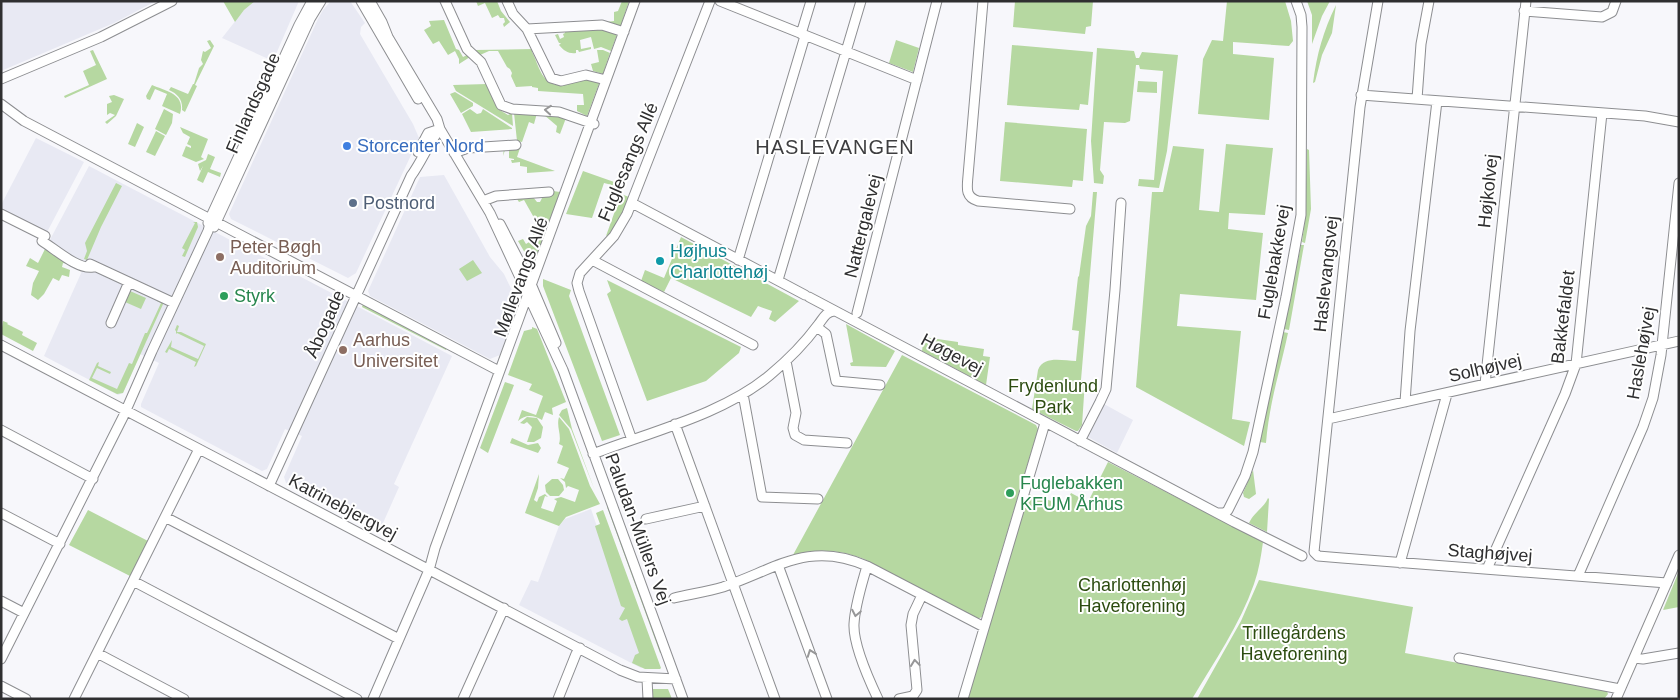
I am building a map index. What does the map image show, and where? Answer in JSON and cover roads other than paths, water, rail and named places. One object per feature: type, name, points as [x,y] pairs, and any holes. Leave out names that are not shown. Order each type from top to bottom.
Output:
[{"type":"street","points":[[1,79],[96,39],[172,1]]},
{"type":"street","name":"Finlandsgade","points":[[213,220],[226,183],[312,1]]},
{"type":"street","name":"Finlandsgade","points":[[1,659],[93,479],[210,226],[310,19],[321,1]]},
{"type":"street","name":"Paludan-Müllers Vej","points":[[361,1],[432,122],[440,129]]},
{"type":"street","name":"Paludan-Müllers Vej","points":[[370,1],[388,37],[437,119],[440,129],[490,213],[531,292],[563,370],[683,699]]},
{"type":"street","points":[[445,1],[467,50],[481,62],[501,105],[512,109],[559,112],[592,124]]},
{"type":"street","points":[[507,1],[513,14],[527,29],[551,78],[561,81],[586,75],[606,80]]},
{"type":"street","name":"Møllevangs Allé","points":[[592,124],[634,1]]},
{"type":"street","name":"Møllevangs Allé","points":[[430,566],[435,560],[592,124],[639,1]]},
{"type":"street","name":"Fuglesangs Allé","points":[[632,440],[579,291],[578,278],[583,269],[614,236],[632,203],[710,1]]},
{"type":"street","points":[[720,1],[845,53],[917,80]]},
{"type":"street","points":[[738,260],[803,35],[811,1]]},
{"type":"street","points":[[778,280],[861,1]]},
{"type":"street","name":"Nattergalevej","points":[[857,313],[937,1]]},
{"type":"street","points":[[983,1],[968,195],[970,198],[978,201],[1070,209]]},
{"type":"street","name":"Fuglebakkevej","points":[[1218,513],[1225,513],[1228,510],[1245,476],[1253,452],[1286,297],[1301,214],[1302,27],[1301,15],[1296,1]]},
{"type":"street","name":"Haslevangsvej","points":[[1313,550],[1361,94],[1378,1]]},
{"type":"street","points":[[1417,99],[1421,44],[1429,1]]},
{"type":"street","points":[[1525,6],[1602,17],[1612,12],[1616,1]]},
{"type":"street","name":"Højkolvej","points":[[1485,384],[1525,6]]},
{"type":"street","points":[[527,29],[602,25],[624,32]]},
{"type":"street","points":[[1361,94],[1645,116],[1679,122]]},
{"type":"street","points":[[1406,402],[1410,331],[1437,101]]},
{"type":"street","points":[[1,104],[24,121],[499,371]]},
{"type":"street","name":"Bakkefaldet","points":[[1487,569],[1565,394],[1576,364],[1602,113]]},
{"type":"street","name":"Åbogade","points":[[269,486],[411,176],[413,164],[426,136],[432,131],[440,129]]},
{"type":"street","points":[[454,153],[468,148],[516,146]]},
{"type":"street","name":"Haslehøjvej","points":[[1578,576],[1643,427],[1653,398],[1662,345],[1679,183]]},
{"type":"street","points":[[483,201],[496,196],[549,192]]},
{"type":"street","name":"Høgevej","points":[[632,203],[1045,423],[1302,556]]},
{"type":"street","points":[[1080,441],[1106,388],[1121,203]]},
{"type":"street","points":[[1,214],[43,239],[72,261],[88,267],[92,265],[174,303]]},
{"type":"street","points":[[592,260],[752,345]]},
{"type":"street","points":[[111,323],[129,282]]},
{"type":"street","name":"Møllevangs Allé","points":[[374,699],[430,566],[431,558],[499,371],[531,292]]},
{"type":"street","points":[[593,454],[704,414],[743,394],[768,377],[786,361],[827,313],[834,311]]},
{"type":"street","points":[[817,327],[826,334],[836,381],[880,385]]},
{"type":"street","name":"Solhøjvej","points":[[1328,419],[1679,342]]},
{"type":"street","name":"Katrinebjergvej","points":[[1,345],[269,486],[430,566],[500,615],[580,648],[629,674],[648,679],[676,678]]},
{"type":"street","points":[[786,361],[796,413],[793,428],[795,435],[804,440],[847,443]]},
{"type":"street","points":[[743,394],[762,497],[818,499]]},
{"type":"street","points":[[1400,562],[1447,394]]},
{"type":"street","points":[[963,699],[1045,423]]},
{"type":"street","points":[[675,424],[775,699]]},
{"type":"street","points":[[1,430],[93,479]]},
{"type":"street","points":[[74,699],[200,449]]},
{"type":"street","points":[[646,519],[705,506]]},
{"type":"street","points":[[1,513],[60,544]]},
{"type":"street","points":[[166,517],[399,639]]},
{"type":"street","name":"Staghøjvej","points":[[1313,550],[1318,556],[1667,583]]},
{"type":"street","points":[[674,598],[724,586],[800,558],[820,555],[841,557],[867,566],[984,627]]},
{"type":"street","points":[[1616,699],[1679,555]]},
{"type":"street","points":[[778,565],[827,699]]},
{"type":"street","points":[[867,566],[855,615],[854,629],[858,647],[878,699]]},
{"type":"street","points":[[133,581],[357,699]]},
{"type":"street","points":[[899,699],[915,695],[917,690],[911,625],[913,614],[922,595]]},
{"type":"street","points":[[1,601],[24,613]]},
{"type":"street","points":[[463,699],[500,615]]},
{"type":"street","points":[[558,699],[580,648]]},
{"type":"street","points":[[97,653],[184,699]]},
{"type":"street","points":[[1634,658],[1643,659],[1679,653]]},
{"type":"street","points":[[1459,658],[1620,689]]},
{"type":"street","points":[[648,679],[648,699]]},
{"type":"street","points":[[1,686],[26,699]]},
{"type":"place","name":"Storcenter Nord","points":[[347,146]]},
{"type":"place","name":"Postnord","points":[[353,203]]},
{"type":"place","name":"Peter Bøgh Auditorium","points":[[220,257]]},
{"type":"place","name":"Højhus Charlottehøj","points":[[660,261]]},
{"type":"place","name":"Styrk","points":[[224,296]]},
{"type":"place","name":"Aarhus Universitet","points":[[343,350]]},
{"type":"place","name":"Fuglebakken KFUM Århus","points":[[1010,493]]},
{"type":"district","name":"HASLEVANGEN","points":[[835,147]]},
{"type":"park label","name":"Frydenlund Park","points":[[1053,396]]},
{"type":"park label","name":"Charlottenhøj Haveforening","points":[[1132,595]]},
{"type":"park label","name":"Trillegårdens Haveforening","points":[[1294,643]]}]
